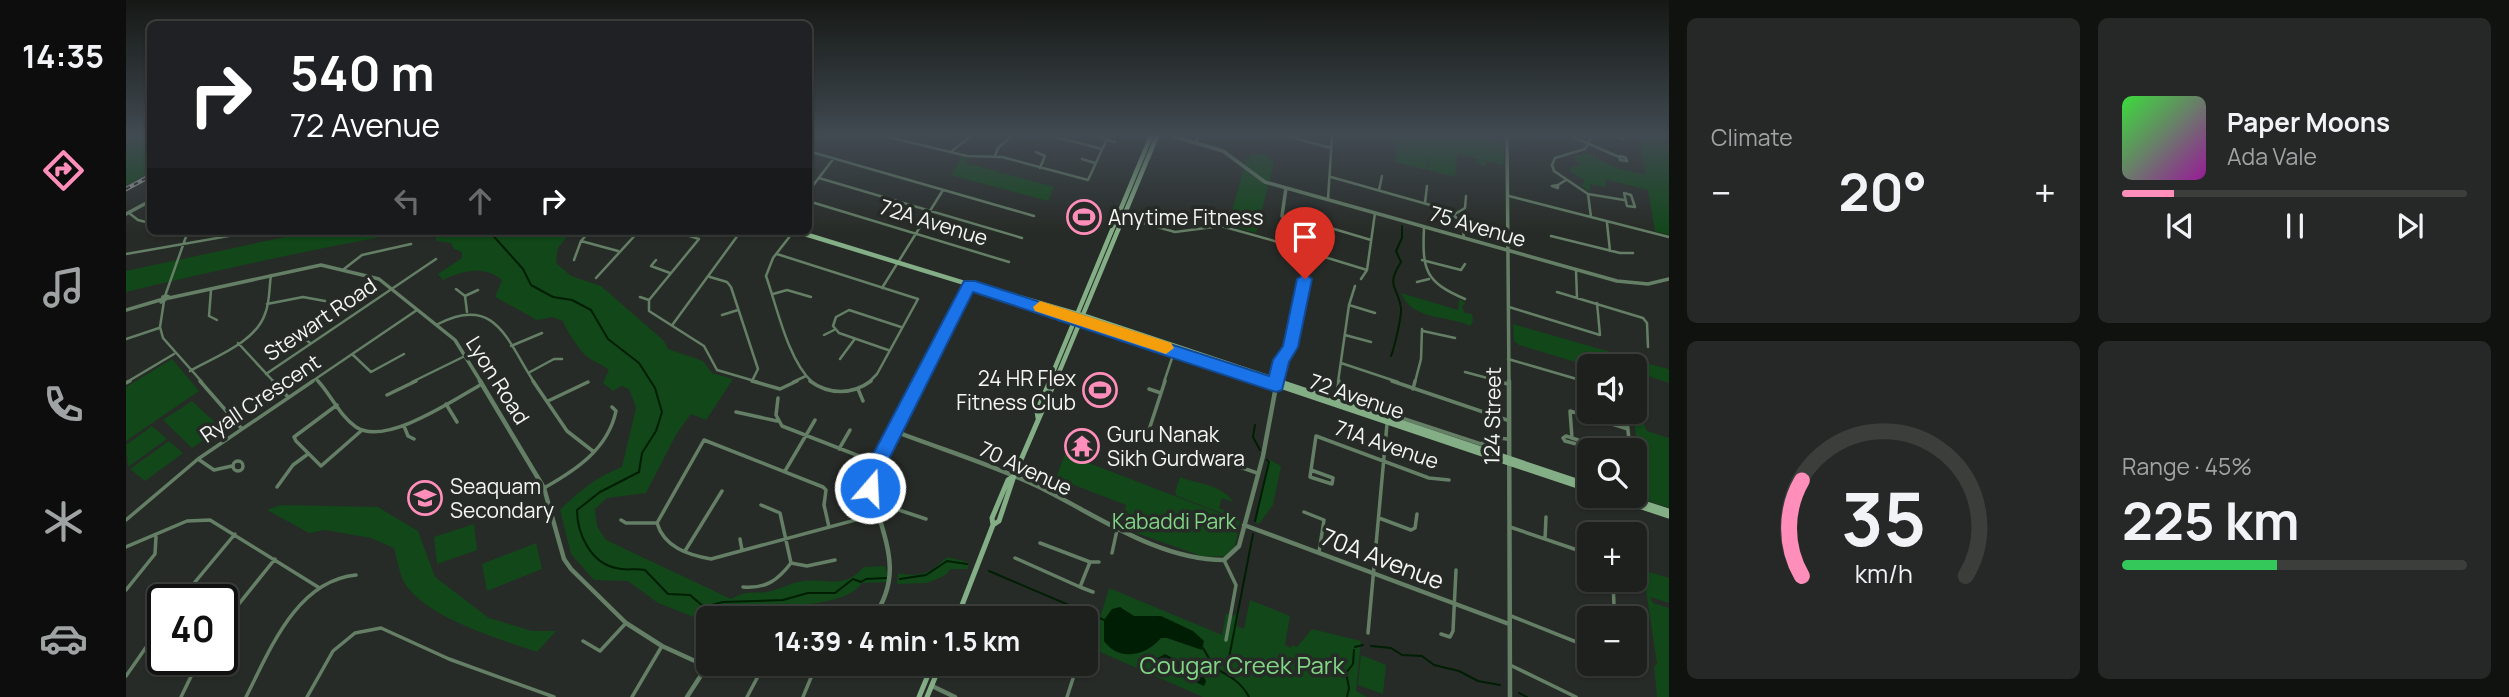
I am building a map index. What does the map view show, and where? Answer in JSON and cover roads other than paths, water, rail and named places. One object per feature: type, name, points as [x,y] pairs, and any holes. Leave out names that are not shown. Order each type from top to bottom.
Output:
[{"type":"main road","points":[[960,606],[993,525],[992,518],[1008,480],[1013,477],[1038,418],[1043,414],[1083,318],[1140,169]]},
{"type":"main road","points":[[1038,418],[1037,411],[1076,316],[1137,185],[1141,169]]},
{"type":"main road","name":"72 Avenue","points":[[812,234],[1011,298],[1083,318],[1577,484]]},
{"type":"main road","name":"72 Avenue","points":[[808,235],[899,262]]},
{"type":"main road","name":"72 Avenue","points":[[970,284],[1036,301],[1076,316]]},
{"type":"main road","points":[[1011,298],[1036,301]]},
{"type":"main road","points":[[1647,504],[1669,514]]},
{"type":"main road","points":[[1647,507],[1669,514]]},
{"type":"main road","points":[[927,697],[930,676]]},
{"type":"main road","points":[[919,697],[933,676]]},
{"type":"street","points":[[812,187],[826,169]]},
{"type":"street","points":[[871,169],[1034,215]]},
{"type":"street","points":[[1046,169],[1088,180],[1093,169]]},
{"type":"street","name":"75 Avenue","points":[[1246,169],[1258,178],[1286,188],[1576,270],[1631,283],[1663,281],[1669,277]]},
{"type":"street","points":[[1328,200],[1331,169]]},
{"type":"street","name":"124 Street","points":[[1508,169],[1507,461],[1510,697]]},
{"type":"street","points":[[1553,169],[1588,194],[1624,200]]},
{"type":"street","points":[[1379,190],[1382,172],[1390,176]]},
{"type":"street","points":[[1373,173],[1382,176]]},
{"type":"street","points":[[1331,177],[1455,214],[1464,226],[1464,238]]},
{"type":"street","points":[[819,178],[1022,238]]},
{"type":"street","points":[[1558,185],[1566,180]]},
{"type":"street","points":[[1425,203],[1427,186]]},
{"type":"street","points":[[1226,640],[1236,585],[1224,560],[1236,551],[1244,525],[1281,360],[1290,347],[1308,262],[1308,254],[1282,216],[1286,188]]},
{"type":"street","points":[[882,288],[943,189]]},
{"type":"street","points":[[1588,194],[1591,217]]},
{"type":"street","points":[[1455,214],[1465,208],[1466,196]]},
{"type":"street","points":[[1509,197],[1669,237]]},
{"type":"street","name":"72A Avenue","points":[[812,202],[1009,262]]},
{"type":"street","points":[[147,203],[127,213],[147,222]]},
{"type":"street","points":[[1361,279],[1367,270],[1375,213]]},
{"type":"street","points":[[1121,217],[1177,232],[1221,226],[1278,242],[1298,239]]},
{"type":"street","points":[[1607,221],[1609,251]]},
{"type":"street","points":[[1324,226],[1371,240]]},
{"type":"street","points":[[1424,227],[1422,260],[1429,279],[1443,290],[1465,299]]},
{"type":"street","points":[[126,310],[162,301],[167,297],[187,235]]},
{"type":"street","points":[[126,254],[236,235]]},
{"type":"street","points":[[574,260],[581,241],[586,235]]},
{"type":"street","points":[[596,278],[635,235]]},
{"type":"street","points":[[686,235],[699,239],[649,300],[649,311],[704,346],[717,370],[780,389],[806,376]]},
{"type":"street","points":[[672,325],[740,235]]},
{"type":"street","points":[[777,254],[918,299],[877,374],[858,389],[842,392],[826,390],[806,376],[772,294],[766,271],[777,254],[791,235]]},
{"type":"street","points":[[1550,236],[1609,251],[1633,253]]},
{"type":"street","points":[[581,241],[620,252]]},
{"type":"street","points":[[344,269],[362,255],[411,244]]},
{"type":"street","points":[[1318,255],[1367,270]]},
{"type":"street","name":"Stewart Road","points":[[266,374],[436,259]]},
{"type":"street","points":[[656,260],[650,266],[672,273]]},
{"type":"street","points":[[1422,260],[1455,270],[1461,270],[1465,264]]},
{"type":"street","name":"Lyon Road","points":[[167,297],[321,265],[379,279],[455,340],[544,488],[567,564],[626,623],[663,646],[696,660]]},
{"type":"street","points":[[1576,270],[1577,298]]},
{"type":"street","points":[[190,371],[260,325],[267,304],[271,275]]},
{"type":"street","points":[[710,276],[727,282],[758,369],[753,379]]},
{"type":"street","points":[[1417,282],[1429,279]]},
{"type":"street","points":[[881,606],[889,595],[893,573],[870,488],[877,463],[970,284]]},
{"type":"street","points":[[1336,403],[1349,305],[1355,286]]},
{"type":"street","points":[[211,289],[208,299],[209,316],[217,320]]},
{"type":"street","points":[[456,289],[465,296],[467,313]]},
{"type":"street","points":[[465,296],[478,290]]},
{"type":"street","points":[[772,294],[787,290],[811,297]]},
{"type":"street","points":[[1557,292],[1645,316],[1648,347]]},
{"type":"street","points":[[267,304],[303,297],[325,301]]},
{"type":"street","points":[[640,297],[649,300]]},
{"type":"street","points":[[162,301],[160,327],[163,338],[242,429]]},
{"type":"street","points":[[1509,307],[1600,335],[1597,303]]},
{"type":"street","points":[[1349,305],[1375,313]]},
{"type":"street","points":[[835,330],[833,322],[842,308],[901,327]]},
{"type":"street","name":"Ryall Crescent","points":[[126,520],[145,501],[198,459],[417,310]]},
{"type":"street","points":[[722,315],[738,310]]},
{"type":"street","points":[[437,325],[467,313],[481,313],[492,319],[576,442],[594,452]]},
{"type":"street","points":[[126,339],[160,327]]},
{"type":"street","points":[[824,335],[835,330],[888,350]]},
{"type":"street","points":[[1413,389],[1421,359],[1422,330],[1455,338]]},
{"type":"street","points":[[297,332],[312,344]]},
{"type":"street","points":[[511,346],[542,332]]},
{"type":"street","points":[[1345,335],[1371,342]]},
{"type":"street","points":[[840,359],[855,339]]},
{"type":"street","points":[[237,342],[288,397]]},
{"type":"street","points":[[1146,439],[1175,349]]},
{"type":"street","points":[[126,383],[175,354]]},
{"type":"street","points":[[352,354],[371,372],[404,354]]},
{"type":"street","points":[[387,395],[465,356]]},
{"type":"street","points":[[529,373],[554,359],[562,359]]},
{"type":"street","points":[[1508,359],[1577,379]]},
{"type":"street","points":[[1341,363],[1507,420]]},
{"type":"street","points":[[1465,372],[1508,384]]},
{"type":"street","points":[[316,379],[329,391],[346,418],[361,431],[376,434],[404,425],[482,384]]},
{"type":"street","points":[[548,401],[588,382]]},
{"type":"street","points":[[858,389],[863,401]]},
{"type":"street","points":[[1149,389],[1161,393]]},
{"type":"street","name":"72 Avenue","points":[[1337,391],[1362,405],[1481,444],[1491,437],[1507,439]]},
{"type":"street","points":[[778,398],[778,421]]},
{"type":"street","points":[[445,403],[457,422]]},
{"type":"street","points":[[337,405],[294,437],[308,454],[321,466],[361,431]]},
{"type":"street","points":[[544,488],[576,468],[594,452],[615,419],[616,411],[612,407]]},
{"type":"street","points":[[1572,438],[1570,411],[1628,429]]},
{"type":"street","points":[[736,412],[778,421],[788,430],[877,463]]},
{"type":"street","points":[[785,471],[815,419]]},
{"type":"street","points":[[1368,633],[1387,421]]},
{"type":"street","points":[[1627,424],[1629,438]]},
{"type":"street","points":[[404,425],[408,436],[414,439]]},
{"type":"street","points":[[839,449],[849,430]]},
{"type":"street","name":"70 Avenue","points":[[894,431],[1035,485],[1117,530],[1202,560],[1224,560]]},
{"type":"street","name":"71A Avenue","points":[[1311,470],[1316,436],[1429,478],[1448,480]]},
{"type":"street","points":[[829,527],[824,505],[826,490],[704,440],[657,523],[661,538],[685,551],[711,559],[896,509],[926,519]]},
{"type":"street","points":[[277,486],[293,465],[308,454]]},
{"type":"street","points":[[1206,455],[1257,473]]},
{"type":"street","points":[[198,459],[210,471],[219,473],[232,466]]},
{"type":"street","points":[[1311,470],[1333,478],[1332,484],[1310,477],[1311,470]]},
{"type":"street","points":[[685,551],[722,491]]},
{"type":"street","points":[[894,495],[896,509]]},
{"type":"street","points":[[761,505],[780,513],[791,563]]},
{"type":"street","points":[[1304,512],[1324,520],[1319,552]]},
{"type":"street","points":[[1379,518],[1411,530],[1415,528],[1417,514]]},
{"type":"street","points":[[1545,539],[1546,517]]},
{"type":"street","points":[[126,547],[156,536],[175,524],[199,518],[210,520],[318,587]]},
{"type":"street","points":[[621,520],[626,523],[657,523]]},
{"type":"street","name":"70A Avenue","points":[[1244,525],[1509,624]]},
{"type":"street","points":[[1508,526],[1577,551]]},
{"type":"street","points":[[1112,553],[1117,530]]},
{"type":"street","points":[[193,584],[235,534]]},
{"type":"street","points":[[126,590],[155,554],[156,536]]},
{"type":"street","points":[[740,539],[743,551]]},
{"type":"street","points":[[1040,543],[1090,562],[1100,562]]},
{"type":"street","points":[[1015,558],[1093,592]]},
{"type":"street","points":[[238,605],[276,559]]},
{"type":"street","points":[[791,563],[807,566],[835,560]]},
{"type":"street","points":[[1080,587],[1090,562]]},
{"type":"street","points":[[743,587],[757,589],[771,586],[791,563]]},
{"type":"street","points":[[1441,634],[1450,637],[1453,631],[1456,570]]},
{"type":"street","points":[[246,697],[288,623],[318,587],[338,577],[356,575]]},
{"type":"street","points":[[1613,592],[1614,606]]},
{"type":"street","points":[[1509,615],[1577,642]]},
{"type":"street","points":[[583,640],[600,651],[626,623]]},
{"type":"street","points":[[307,697],[333,651],[355,633],[380,628],[449,659],[554,697]]},
{"type":"street","points":[[126,676],[147,646]]},
{"type":"street","points":[[632,697],[663,646]]},
{"type":"street","points":[[1510,665],[1576,697]]},
{"type":"street","points":[[181,697],[192,675]]},
{"type":"street","points":[[687,697],[700,676]]},
{"type":"street","points":[[747,697],[758,676]]},
{"type":"street","points":[[803,697],[812,676]]},
{"type":"street","points":[[1068,697],[1074,676]]},
{"type":"street","points":[[928,684],[955,697]]},
{"type":"waterway","points":[[1391,356],[1401,312],[1393,282],[1401,262],[1396,251],[1402,238],[1402,226]]},
{"type":"waterway","points":[[493,235],[523,269],[531,285],[553,297],[572,300],[591,310],[608,339],[639,363],[655,388],[662,412],[656,431],[642,453],[639,472],[600,492],[577,510],[583,538],[599,560],[620,569],[645,570],[668,594],[690,595],[704,607],[723,602],[783,600],[808,593],[835,593],[853,579],[861,582],[866,579],[887,578]]},
{"type":"waterway","points":[[1255,425],[1253,437],[1260,450]]},
{"type":"waterway","points":[[1255,521],[1269,462],[1267,460]]},
{"type":"waterway","points":[[1228,663],[1253,534]]},
{"type":"waterway","points":[[900,579],[926,575],[947,561],[967,564]]},
{"type":"waterway","points":[[989,571],[1104,620]]},
{"type":"waterway","points":[[1355,647],[1363,645]]},
{"type":"waterway","points":[[1371,646],[1391,648],[1402,655],[1422,656],[1434,665],[1459,671],[1478,681],[1500,685]]},
{"type":"waterway","points":[[1203,648],[1214,667]]},
{"type":"waterway","points":[[1347,697],[1349,688],[1346,673],[1353,664],[1354,650]]},
{"type":"waterway","points":[[1203,676],[1214,668],[1225,673],[1242,687],[1249,697]]},
{"type":"waterway","points":[[1519,693],[1527,697]]},
{"type":"railway","points":[[126,189],[147,178]]},
{"type":"place","name":"Anytime Fitness","points":[[1084,217]]},
{"type":"place","name":"24 HR Flex Fitness Club","points":[[1100,390]]},
{"type":"place","name":"Guru Nanak Sikh Gurdwara","points":[[1082,446]]},
{"type":"place","name":"Seaquam Secondary","points":[[425,498]]},
{"type":"park label","name":"Kabaddi Park","points":[[1174,521]]},
{"type":"park label","name":"Cougar Creek Park","points":[[1242,664]]}]
